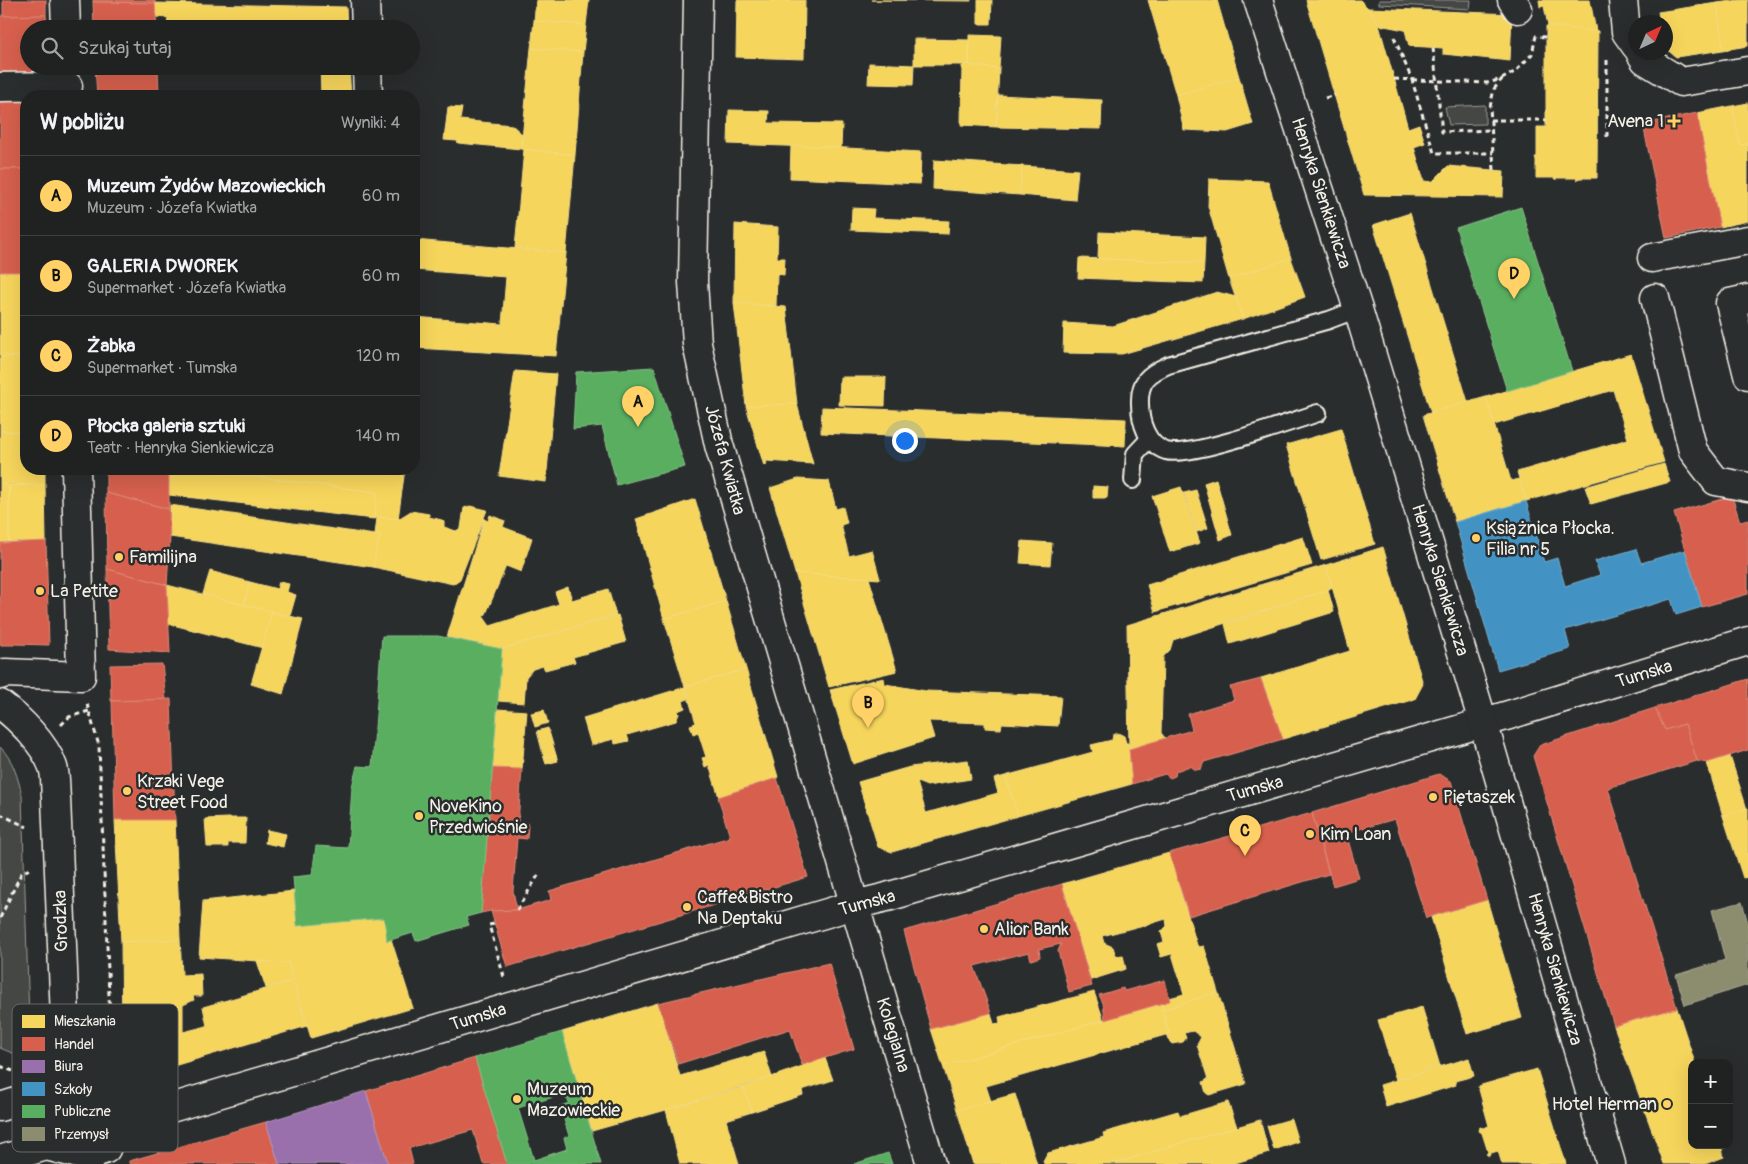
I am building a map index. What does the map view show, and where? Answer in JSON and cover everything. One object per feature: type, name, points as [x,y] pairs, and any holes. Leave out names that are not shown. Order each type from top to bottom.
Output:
[{"type":"street","points":[[65,0],[66,20]]},
{"type":"street","points":[[365,0],[366,20]]},
{"type":"street","name":"Józefa Kwiatka","points":[[698,0],[693,282],[697,344],[719,445],[854,906]]},
{"type":"street","name":"Henryka Sienkiewicza","points":[[1258,0],[1358,310],[1483,722],[1611,1164]]},
{"type":"street","points":[[1623,0],[1626,32],[1628,35]]},
{"type":"street","points":[[1645,60],[1681,82],[1748,71]]},
{"type":"street","points":[[367,75],[368,90]]},
{"type":"street","points":[[0,86],[68,83]]},
{"type":"street","points":[[1652,258],[1748,240]]},
{"type":"street","points":[[1655,298],[1694,451],[1716,481],[1748,487]]},
{"type":"street","points":[[1748,299],[1730,303],[1748,375]]},
{"type":"street","points":[[0,675],[5,673],[81,676],[76,475]]},
{"type":"street","name":"Tumska","points":[[178,1106],[854,906],[1509,716],[1748,641]]},
{"type":"street","name":"Grodzka","points":[[0,704],[13,714],[40,744],[53,767],[56,798],[64,1004]]},
{"type":"street","name":"Kolegialna","points":[[854,906],[932,1164]]},
{"type":"street","points":[[0,1107],[12,1103]]},
{"type":"street","points":[[0,1160],[26,1152]]},
{"type":"street","points":[[64,1152],[87,1160],[101,1152]]},
{"type":"lane","points":[[1318,413],[1193,450],[1168,452],[1158,448],[1149,439],[1140,415],[1140,399],[1142,383],[1153,372],[1168,365],[1330,320],[1358,310]]},
{"type":"lane","points":[[1133,480],[1135,454],[1149,439]]},
{"type":"path","points":[[1394,36],[1412,80],[1434,153],[1493,153]]},
{"type":"path","points":[[1394,79],[1487,83],[1502,79],[1516,71],[1532,54],[1536,36],[1546,37]]},
{"type":"path","points":[[1433,48],[1442,132],[1491,130]]},
{"type":"path","points":[[1607,53],[1607,137]]},
{"type":"path","points":[[1494,170],[1490,107],[1494,89],[1502,79]]},
{"type":"path","points":[[1325,98],[1335,95]]},
{"type":"path","points":[[1490,120],[1546,120]]},
{"type":"path","points":[[81,676],[99,746],[109,1004]]},
{"type":"path","points":[[0,814],[32,829]]},
{"type":"path","points":[[0,918],[21,874],[34,865]]},
{"type":"path","points":[[518,910],[539,874]]},
{"type":"path","points":[[494,924],[489,925],[512,1007]]},
{"type":"shaded area","points":[[1379,0],[1471,0],[1470,9],[1379,4]]},
{"type":"shaded area","points":[[1485,105],[1485,124],[1449,125],[1445,107]]},
{"type":"shaded area","points":[[0,747],[12,763],[22,795],[28,1004],[12,1004],[12,1053],[0,1048]]},
{"type":"building: Mieszkania","points":[[536,0],[589,0],[586,25],[534,21]]},
{"type":"building: Mieszkania","points":[[737,0],[805,0],[804,59],[736,57]]},
{"type":"building: Mieszkania","points":[[871,0],[971,0],[971,1]]},
{"type":"building: Mieszkania","points":[[978,0],[992,0],[991,24],[978,24]]},
{"type":"building: Mieszkania","points":[[1148,0],[1217,0],[1239,77],[1176,95]]},
{"type":"building: Mieszkania","points":[[1306,0],[1360,0],[1368,8],[1379,25],[1408,128],[1419,124],[1425,143],[1414,147],[1424,181],[1432,182],[1448,166],[1504,171],[1503,197],[1364,195]]},
{"type":"building: Mieszkania","points":[[1539,0],[1590,0],[1596,31],[1548,26],[1544,6],[1540,7]]},
{"type":"building: Mieszkania","points":[[1748,0],[1748,46],[1723,50],[1717,3]]},
{"type":"building: Mieszkania","points":[[155,3],[346,7],[347,20],[168,20],[168,18],[156,17]]},
{"type":"building: Mieszkania","points":[[1717,3],[1723,50],[1676,57],[1673,55],[1673,15],[1659,15],[1658,12]]},
{"type":"building: Mieszkania","points":[[1368,8],[1512,14],[1510,61],[1443,54],[1443,48],[1409,46],[1405,30],[1379,25]]},
{"type":"building: Mieszkania","points":[[534,21],[586,25],[583,52],[531,48]]},
{"type":"building: Mieszkania","points":[[1546,26],[1598,31],[1597,178],[1580,178],[1577,180],[1577,178],[1556,178],[1556,180],[1554,178],[1536,178],[1537,127],[1546,127]]},
{"type":"building: Mieszkania","points":[[969,35],[1001,36],[999,69],[969,65]]},
{"type":"building: Mieszkania","points":[[914,39],[969,40],[969,65],[914,65]]},
{"type":"building: Mieszkania","points":[[531,48],[583,52],[575,155],[521,149]]},
{"type":"building: Mieszkania","points":[[869,63],[914,65],[913,85],[868,84]]},
{"type":"building: Mieszkania","points":[[969,65],[999,69],[996,127],[961,125],[962,66]]},
{"type":"building: Mieszkania","points":[[320,75],[350,75],[351,90],[321,90]]},
{"type":"building: Mieszkania","points":[[1239,77],[1253,124],[1227,132],[1184,130],[1176,95]]},
{"type":"building: Mieszkania","points":[[998,95],[1102,100],[1101,129],[996,127]]},
{"type":"building: Mieszkania","points":[[1748,103],[1748,144],[1740,145],[1732,106]]},
{"type":"building: Mieszkania","points":[[1732,106],[1740,145],[1748,144],[1748,221],[1720,227],[1697,113]]},
{"type":"building: Mieszkania","points":[[448,107],[462,108],[460,120],[512,125],[522,134],[521,149],[444,140]]},
{"type":"building: Mieszkania","points":[[729,110],[769,111],[768,123],[842,124],[841,148],[728,144]]},
{"type":"building: Mieszkania","points":[[791,145],[921,152],[920,184],[790,178]]},
{"type":"building: Mieszkania","points":[[524,149],[575,155],[566,253],[515,248]]},
{"type":"building: Mieszkania","points":[[934,160],[1022,166],[1020,195],[933,189]]},
{"type":"building: Mieszkania","points":[[1022,166],[1078,170],[1075,200],[1020,195]]},
{"type":"building: Mieszkania","points":[[1209,179],[1268,181],[1291,258],[1229,279],[1208,206]]},
{"type":"building: Mieszkania","points":[[852,208],[874,209],[873,218],[949,221],[948,234],[851,230]]},
{"type":"building: Mieszkania","points":[[1410,213],[1468,402],[1431,413],[1373,225]]},
{"type":"building: Mieszkania","points":[[735,224],[778,227],[777,258],[785,258],[784,275],[777,274],[776,306],[734,303]]},
{"type":"building: Mieszkania","points":[[1099,232],[1205,237],[1204,263],[1098,259]]},
{"type":"building: Mieszkania","points":[[420,241],[566,253],[556,356],[420,348],[420,317],[502,324],[506,277],[420,270]]},
{"type":"building: Mieszkania","points":[[1079,258],[1204,263],[1203,283],[1078,278]]},
{"type":"building: Mieszkania","points":[[1291,258],[1305,297],[1243,319],[1229,279]]},
{"type":"building: Mieszkania","points":[[0,272],[20,272],[20,356],[0,357]]},
{"type":"building: Mieszkania","points":[[1217,292],[1236,297],[1243,319],[1122,354],[1063,353],[1064,323],[1113,326]]},
{"type":"building: Mieszkania","points":[[734,303],[786,307],[797,404],[746,406]]},
{"type":"building: Mieszkania","points":[[1631,354],[1664,462],[1526,501],[1517,472],[1628,439],[1613,390],[1494,425],[1486,397]]},
{"type":"building: Mieszkania","points":[[20,356],[20,432],[0,431],[0,357]]},
{"type":"building: Mieszkania","points":[[515,371],[556,374],[546,482],[499,476]]},
{"type":"building: Mieszkania","points":[[840,377],[886,377],[885,406],[839,405]]},
{"type":"building: Mieszkania","points":[[1486,397],[1511,481],[1519,479],[1526,501],[1455,522],[1423,415]]},
{"type":"building: Mieszkania","points":[[797,404],[813,464],[766,461],[767,465],[764,466],[746,406]]},
{"type":"building: Mieszkania","points":[[822,407],[1126,419],[1125,446],[821,433]]},
{"type":"building: Mieszkania","points":[[1341,429],[1375,544],[1321,560],[1286,445]]},
{"type":"building: Mieszkania","points":[[0,431],[20,432],[20,475],[45,475],[45,485],[0,484]]},
{"type":"building: Mieszkania","points":[[1664,464],[1670,482],[1591,504],[1585,487]]},
{"type":"building: Mieszkania","points":[[169,475],[241,475],[377,492],[374,519],[169,495]]},
{"type":"building: Mieszkania","points":[[241,475],[404,475],[398,519],[377,517],[374,519],[377,492]]},
{"type":"building: Mieszkania","points":[[798,479],[829,481],[836,509],[843,507],[847,523],[841,525],[849,556],[872,550],[880,579],[795,573],[770,488]]},
{"type":"building: Mieszkania","points":[[1216,479],[1232,535],[1220,540],[1204,483]]},
{"type":"building: Mieszkania","points":[[0,484],[9,485],[9,542],[0,543]]},
{"type":"building: Mieszkania","points":[[9,485],[45,485],[46,541],[9,542]]},
{"type":"building: Mieszkania","points":[[1093,486],[1108,487],[1107,498],[1093,498]]},
{"type":"building: Mieszkania","points":[[1181,487],[1200,543],[1170,552],[1152,496]]},
{"type":"building: Mieszkania","points":[[1196,490],[1208,528],[1197,532],[1184,493]]},
{"type":"building: Mieszkania","points":[[695,499],[726,601],[664,619],[636,519]]},
{"type":"building: Mieszkania","points":[[170,505],[380,535],[373,567],[170,537]]},
{"type":"building: Mieszkania","points":[[470,506],[487,510],[460,579],[453,584],[373,567],[380,535],[375,535],[377,517],[398,519],[411,511],[429,514],[429,517],[442,520],[444,527],[456,531],[461,528],[464,508]]},
{"type":"building: Mieszkania","points":[[490,515],[505,521],[503,527],[532,538],[521,572],[506,566],[486,614],[483,616],[490,626],[559,604],[555,592],[568,587],[572,600],[608,589],[616,615],[502,649],[447,637],[484,519],[488,521]]},
{"type":"building: Mieszkania","points":[[1303,537],[1312,565],[1155,612],[1147,585]]},
{"type":"building: Mieszkania","points":[[1022,541],[1052,543],[1050,565],[1020,563]]},
{"type":"building: Mieszkania","points":[[1383,547],[1423,684],[1415,699],[1283,739],[1261,678],[1350,651],[1326,565]]},
{"type":"building: Mieszkania","points":[[1326,565],[1332,587],[1328,590],[1173,640],[1170,650],[1163,657],[1161,733],[1166,739],[1129,749],[1127,625]]},
{"type":"building: Mieszkania","points":[[210,571],[250,582],[244,605],[203,594]]},
{"type":"building: Mieszkania","points":[[795,573],[869,578],[897,671],[829,687]]},
{"type":"building: Mieszkania","points":[[250,582],[277,589],[279,582],[289,584],[287,592],[296,595],[290,616],[244,605]]},
{"type":"building: Mieszkania","points":[[167,585],[272,612],[263,648],[169,624]]},
{"type":"building: Mieszkania","points":[[1328,590],[1334,612],[1230,644],[1225,624]]},
{"type":"building: Mieszkania","points":[[726,601],[746,669],[685,687],[664,619]]},
{"type":"building: Mieszkania","points":[[272,612],[303,619],[283,694],[251,684]]},
{"type":"building: Mieszkania","points":[[618,615],[626,642],[573,657],[575,662],[545,670],[543,666],[533,669],[526,677],[524,703],[498,701],[502,649]]},
{"type":"building: Mieszkania","points":[[746,669],[778,777],[719,797],[709,765],[705,767],[702,758],[706,757],[698,732],[693,734],[690,725],[696,723],[685,687]]},
{"type":"building: Mieszkania","points":[[884,678],[885,684],[926,691],[1061,696],[1058,726],[1002,723],[1001,729],[985,728],[985,723],[929,721],[934,738],[853,764],[830,690]]},
{"type":"building: Mieszkania","points":[[685,687],[688,699],[683,701],[685,708],[678,711],[679,714],[676,721],[627,735],[629,741],[615,744],[614,739],[591,745],[583,718]]},
{"type":"building: Mieszkania","points":[[497,709],[527,711],[522,769],[492,768]]},
{"type":"building: Mieszkania","points":[[544,710],[548,723],[535,727],[531,713]]},
{"type":"building: Mieszkania","points":[[548,728],[556,755],[544,758],[537,731]]},
{"type":"building: Mieszkania","points":[[1118,733],[1124,736],[1126,743],[1128,743],[1132,784],[1018,816],[1005,776],[1093,752],[1091,745],[1112,740],[1113,735]]},
{"type":"building: Mieszkania","points":[[556,755],[558,761],[546,764],[544,758]]},
{"type":"building: Mieszkania","points":[[1730,756],[1747,809],[1723,816],[1707,763]]},
{"type":"building: Mieszkania","points":[[968,760],[971,779],[927,786],[917,782],[926,813],[998,793],[994,779],[1005,776],[1018,816],[892,852],[878,847],[858,782],[910,767]]},
{"type":"building: Mieszkania","points":[[1748,808],[1748,877],[1743,878],[1723,816]]},
{"type":"building: Mieszkania","points":[[246,818],[245,843],[228,843],[228,847],[207,847],[205,819]]},
{"type":"building: Mieszkania","points":[[115,820],[175,820],[180,939],[121,942]]},
{"type":"building: Mieszkania","points":[[267,830],[286,834],[283,847],[265,843]]},
{"type":"building: Mieszkania","points":[[1169,853],[1197,945],[1199,947],[1204,946],[1218,992],[1162,1010],[1163,1003],[1170,1001],[1169,998],[1184,994],[1172,954],[1161,957],[1157,944],[1164,942],[1161,932],[1167,926],[1166,919],[1102,936],[1104,943],[1113,947],[1116,956],[1123,955],[1126,969],[1091,980],[1062,884]]},
{"type":"building: Mieszkania","points":[[294,891],[297,926],[384,918],[387,941],[391,939],[413,1008],[311,1038],[288,963],[199,957],[203,901]]},
{"type":"building: Mieszkania","points":[[1487,900],[1522,1018],[1467,1034],[1431,917]]},
{"type":"building: Mieszkania","points":[[180,939],[182,975],[201,974],[202,996],[193,996],[194,1000],[183,1005],[183,1032],[207,1026],[203,1007],[293,981],[307,1026],[178,1065],[178,1004],[122,1004],[121,942]]},
{"type":"building: Mieszkania","points":[[257,961],[288,963],[293,981],[266,988]]},
{"type":"building: Mieszkania","points":[[1094,992],[1104,1021],[943,1066],[931,1029],[991,1013],[994,1024],[1000,1023],[999,1017]]},
{"type":"building: Mieszkania","points":[[1218,992],[1246,1084],[1209,1095],[1206,1093],[1203,1082],[1208,1079],[1197,1045],[1201,1037],[1193,1031],[1184,1033],[1186,1038],[1183,1042],[1172,1044],[1167,1034],[1169,1034],[1162,1010]]},
{"type":"building: Mieszkania","points":[[658,1003],[680,1076],[764,1052],[772,1077],[592,1131],[562,1032]]},
{"type":"building: Mieszkania","points":[[1163,1003],[1162,1010],[1169,1034],[986,1086],[991,1101],[957,1110],[943,1066]]},
{"type":"building: Mieszkania","points":[[1422,1007],[1440,1066],[1396,1080],[1378,1020]]},
{"type":"building: Mieszkania","name":"Hotel Herman","points":[[1677,1008],[1694,1059],[1688,1059],[1688,1149],[1722,1149],[1724,1157],[1705,1164],[1664,1164],[1614,1026]]},
{"type":"building: Mieszkania","points":[[825,1058],[833,1080],[802,1090],[803,1095],[752,1112],[743,1087]]},
{"type":"building: Mieszkania","points":[[1469,1058],[1474,1076],[1455,1081],[1456,1085],[1386,1107],[1380,1085]]},
{"type":"building: Mieszkania","points":[[1537,1069],[1566,1164],[1502,1164],[1498,1151],[1491,1153],[1489,1156],[1486,1154],[1488,1152],[1482,1133],[1479,1131],[1480,1127],[1489,1126],[1478,1086]]},
{"type":"building: Mieszkania","points":[[743,1087],[752,1112],[726,1120],[739,1164],[680,1164],[666,1110]]},
{"type":"building: Mieszkania","points":[[1015,1094],[1037,1164],[973,1164],[957,1110]]},
{"type":"building: Mieszkania","points":[[1228,1102],[1237,1127],[1112,1164],[1044,1164],[1043,1161],[1048,1153],[1104,1137],[1103,1133],[1178,1111],[1180,1116]]},
{"type":"building: Mieszkania","points":[[1291,1119],[1298,1142],[1274,1150],[1267,1126]]},
{"type":"building: Mieszkania","points":[[1260,1120],[1269,1153],[1232,1164],[1112,1164]]},
{"type":"building: Handel","points":[[3,0],[46,0],[46,15],[3,16]]},
{"type":"building: Handel","points":[[93,0],[155,0],[155,3],[93,2]]},
{"type":"building: Handel","points":[[93,2],[155,3],[156,20],[94,20]]},
{"type":"building: Handel","points":[[46,15],[46,20],[20,20],[20,75],[48,75],[48,77],[0,78],[0,16]]},
{"type":"building: Handel","points":[[96,75],[158,75],[159,90],[97,90]]},
{"type":"building: Handel","points":[[0,96],[20,96],[20,169],[0,169]]},
{"type":"building: Handel","points":[[1697,113],[1720,227],[1666,238],[1643,124]]},
{"type":"building: Handel","points":[[0,169],[20,169],[20,272],[0,272]]},
{"type":"building: Handel","points":[[106,475],[169,475],[169,509],[106,493]]},
{"type":"building: Handel","points":[[106,493],[169,509],[170,537],[167,585],[107,569]]},
{"type":"building: Handel","points":[[1732,496],[1740,522],[1748,520],[1748,594],[1702,607],[1674,513]]},
{"type":"building: Handel","points":[[46,541],[49,645],[0,645],[0,543]]},
{"type":"building: Handel","points":[[107,569],[167,585],[170,653],[109,649]]},
{"type":"building: Handel","points":[[162,664],[166,700],[111,701],[110,665]]},
{"type":"building: Handel","points":[[1261,679],[1283,739],[1204,762],[1201,769],[1196,770],[1190,766],[1176,771],[1175,776],[1170,778],[1165,774],[1132,784],[1129,749],[1192,730],[1188,714],[1234,700],[1230,687]]},
{"type":"building: Handel","points":[[1748,679],[1748,750],[1707,763],[1697,761],[1685,724],[1665,730],[1655,708]]},
{"type":"building: Handel","points":[[171,699],[175,820],[115,820],[112,701]]},
{"type":"building: Handel","points":[[1655,708],[1665,730],[1685,724],[1697,761],[1608,788],[1677,1008],[1614,1026],[1533,756],[1540,745]]},
{"type":"building: Handel","points":[[492,768],[522,769],[518,823],[528,824],[527,839],[517,838],[513,891],[517,910],[481,913]]},
{"type":"building: Handel","points":[[1439,774],[1451,781],[1487,900],[1426,918],[1395,819],[1346,833],[1359,878],[1333,886],[1312,813]]},
{"type":"building: Handel","points":[[777,778],[808,877],[507,967],[491,911],[517,910],[551,900],[549,891],[730,837],[718,797]]},
{"type":"building: Handel","points":[[1312,813],[1329,874],[1189,916],[1169,853]]},
{"type":"building: Handel","points":[[1062,884],[1092,986],[1069,992],[1058,951],[1061,944],[1039,949],[1040,957],[1031,960],[1029,952],[974,966],[991,1013],[931,1029],[904,931]]},
{"type":"building: Handel","points":[[829,963],[854,1049],[802,1065],[790,1029],[678,1064],[658,1003]]},
{"type":"building: Handel","points":[[1165,980],[1170,1001],[1105,1020],[1103,1003],[1099,995],[1123,988],[1124,991]]},
{"type":"building: Handel","points":[[475,1058],[507,1164],[483,1164],[473,1130],[409,1148],[413,1164],[388,1164],[366,1091]]},
{"type":"building: Handel","points":[[266,1122],[279,1164],[129,1164],[129,1161],[161,1152],[178,1152],[178,1147]]},
{"type":"building: Biura","points":[[366,1091],[388,1164],[279,1164],[266,1122]]},
{"type":"building: Szkoły","points":[[1526,501],[1544,562],[1557,558],[1565,586],[1600,575],[1595,561],[1636,549],[1641,563],[1685,550],[1702,607],[1676,615],[1671,599],[1565,630],[1570,649],[1498,670],[1455,522]]},
{"type":"building: Publiczne","points":[[1521,207],[1572,371],[1507,391],[1456,228]]},
{"type":"building: Publiczne","points":[[654,367],[685,467],[617,485],[602,426],[573,429],[576,372]]},
{"type":"building: Publiczne","name":"NoveKino Przedwiośnie","points":[[382,636],[438,636],[502,649],[481,913],[466,917],[469,925],[416,941],[413,933],[387,941],[384,918],[297,926],[293,877],[312,875],[316,846],[348,848],[352,787],[357,766],[372,767]]},
{"type":"building: Publiczne","name":"Muzeum Mazowieckie","points":[[562,1032],[601,1164],[507,1164],[475,1058]],"holes":[[[560,1095],[568,1100],[569,1103],[560,1106],[569,1136],[564,1138],[567,1149],[534,1160],[518,1108]]]},
{"type":"building: Publiczne","points":[[888,1153],[892,1164],[854,1164]]},
{"type":"building: Przemysł","points":[[1742,902],[1748,923],[1748,985],[1685,1005],[1676,975],[1725,960],[1712,910]]},
{"type":"place","name":"Avena 1","points":[[1674,121]]},
{"type":"place","name":"Płocka galeria sztuki","points":[[1514,299]]},
{"type":"place","name":"Muzeum Żydów Mazowieckich","points":[[638,427]]},
{"type":"place","name":"Książnica Płocka. Filia nr 5","points":[[1476,538]]},
{"type":"place","name":"Familijna","points":[[119,557]]},
{"type":"place","name":"La Petite","points":[[40,591]]},
{"type":"place","name":"GALERIA DWOREK","points":[[868,728]]},
{"type":"place","name":"Krzaki Vege Street Food","points":[[127,791]]},
{"type":"place","name":"Piętaszek","points":[[1433,797]]},
{"type":"place","name":"NoveKino Przedwiośnie","points":[[419,816]]},
{"type":"place","name":"Kim Loan","points":[[1310,834]]},
{"type":"place","name":"Żabka","points":[[1245,856]]},
{"type":"place","name":"Caffe&Bistro Na Deptaku","points":[[687,907]]},
{"type":"place","name":"Alior Bank","points":[[984,929]]},
{"type":"place","name":"Muzeum Mazowieckie","points":[[517,1099]]},
{"type":"place","name":"Hotel Herman","points":[[1667,1104]]}]
